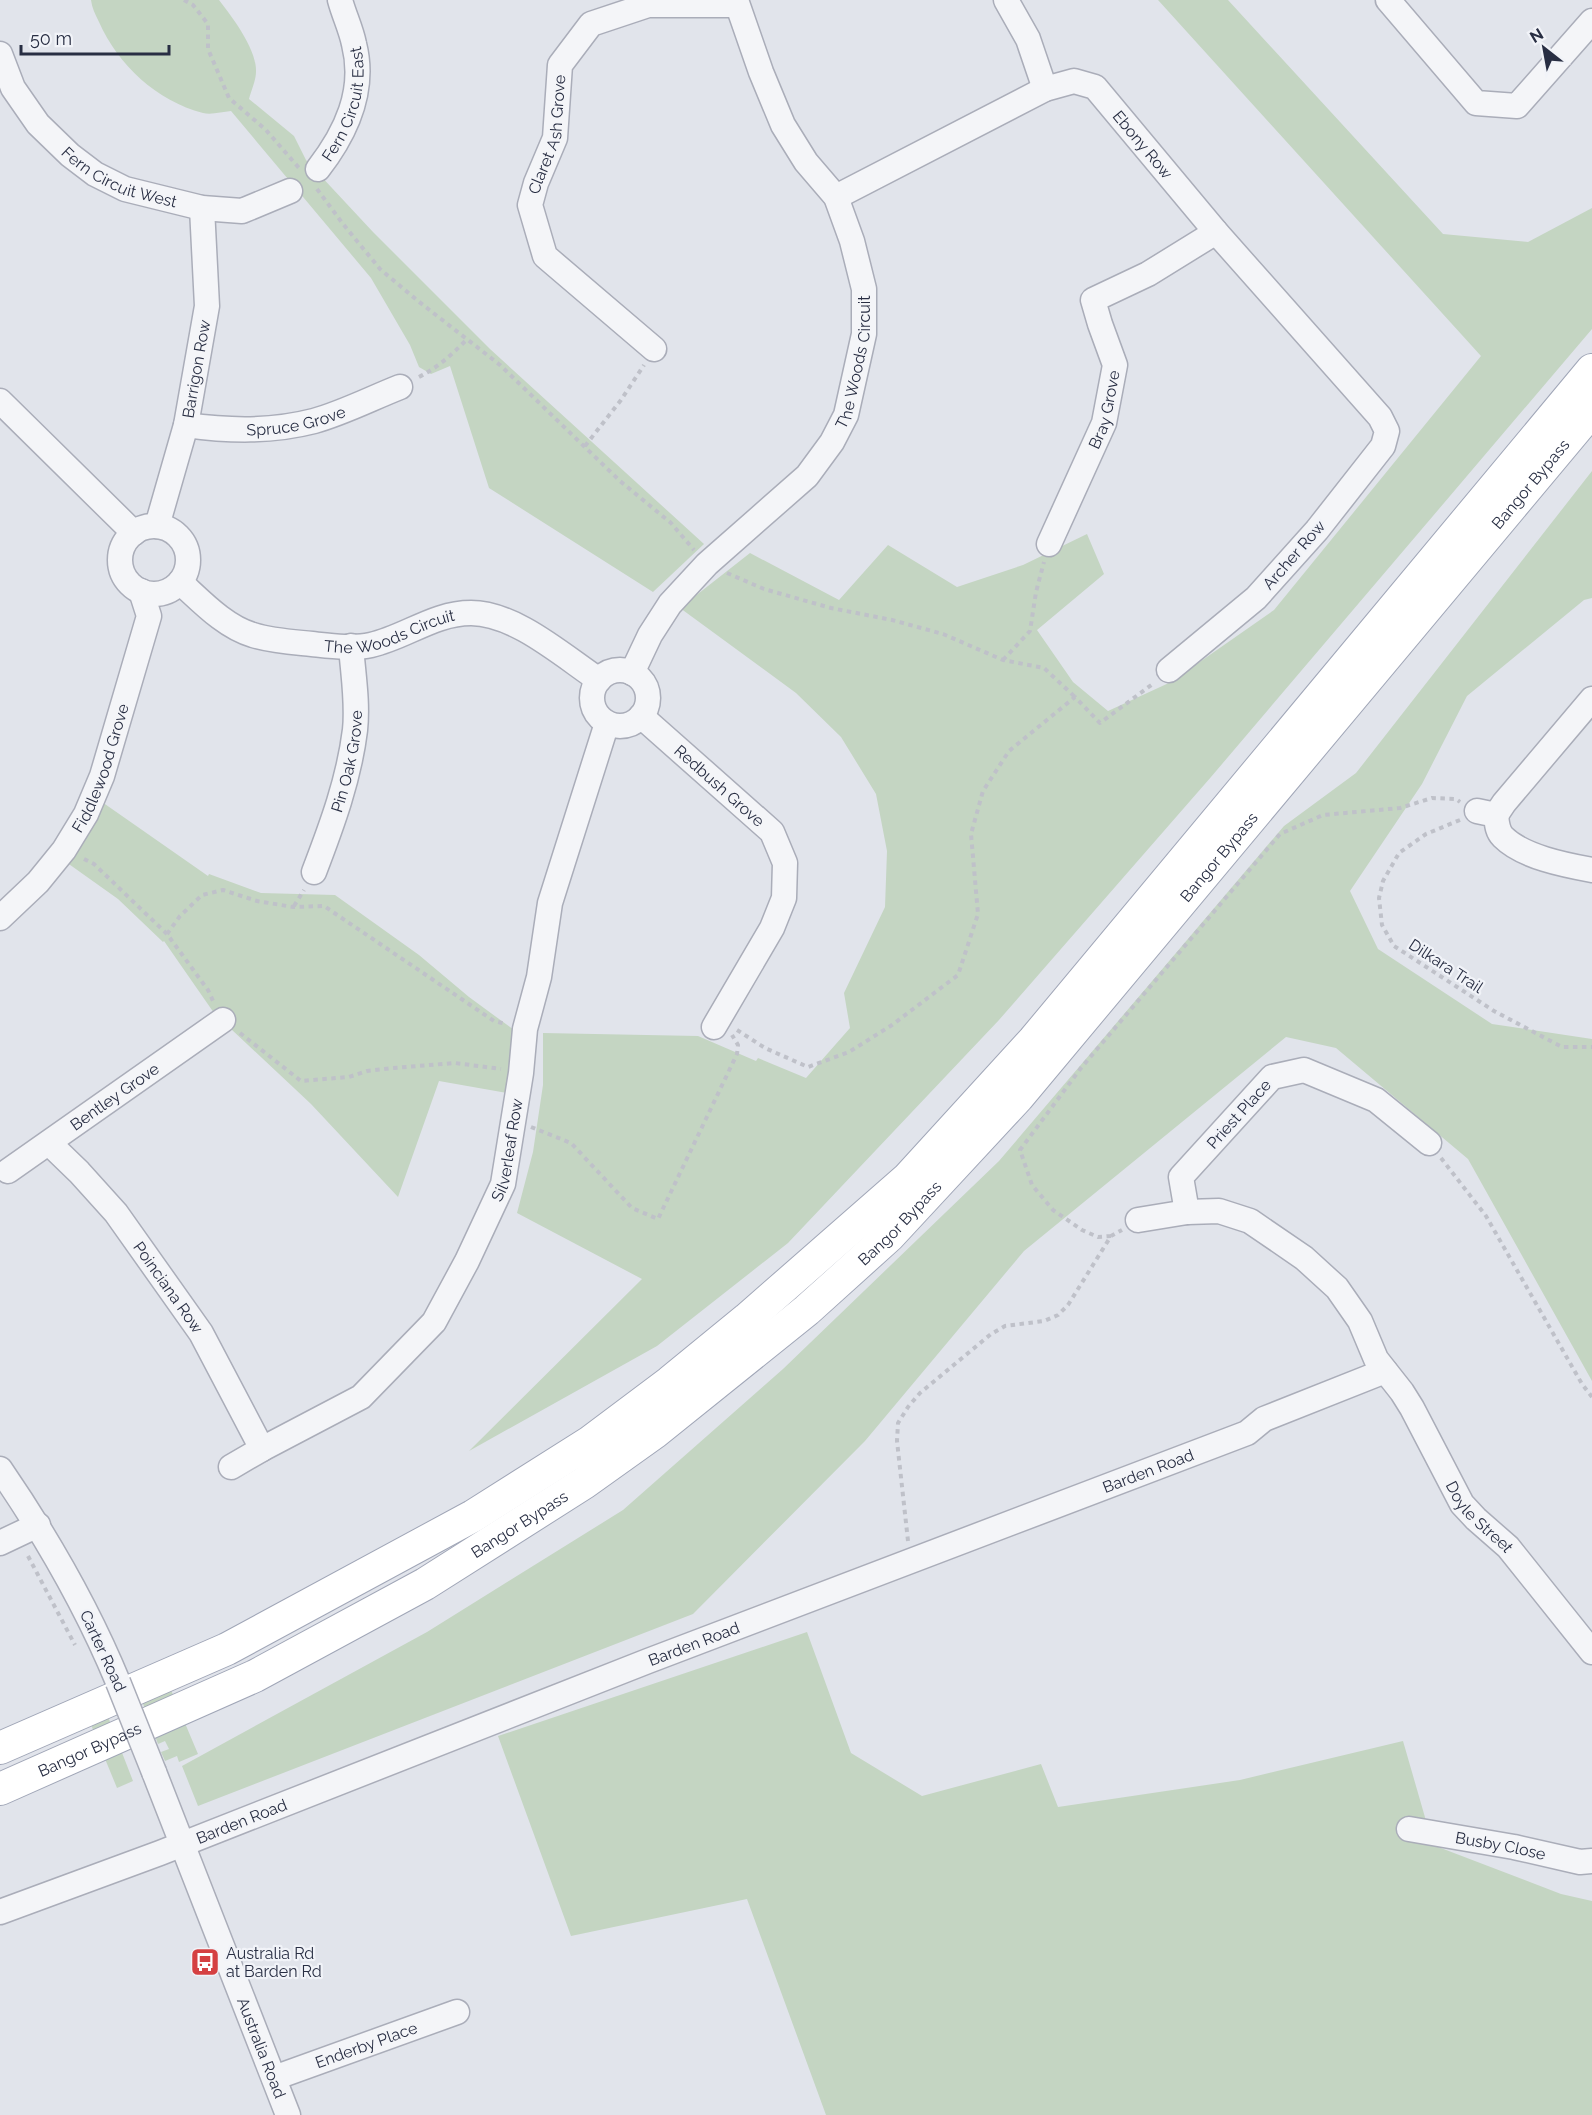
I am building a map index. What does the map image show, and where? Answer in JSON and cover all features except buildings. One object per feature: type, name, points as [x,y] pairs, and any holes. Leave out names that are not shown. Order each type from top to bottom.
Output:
[{"type":"main road","name":"Bangor Bypass","points":[[0,1789],[255,1676],[425,1584],[544,1509],[654,1433],[807,1310],[889,1236],[1018,1097],[1552,460],[1576,445],[1586,416],[1592,370]]},
{"type":"main road","name":"Bangor Bypass","points":[[0,1748],[227,1649],[473,1516],[590,1442],[747,1320],[908,1178],[1034,1040],[1586,416]]},
{"type":"street","name":"Fern Circuit East","points":[[310,174],[334,149],[347,125],[355,94],[357,70],[355,45],[340,0]]},
{"type":"street","points":[[1006,0],[1028,39],[1045,89]]},
{"type":"street","points":[[1388,0],[1476,103],[1517,106],[1592,21]]},
{"type":"street","name":"The Woods Circuit","points":[[632,673],[650,635],[670,604],[707,564],[807,476],[832,442],[846,415],[864,334],[864,289],[852,241],[836,197],[806,162],[783,125],[736,3]]},
{"type":"street","name":"Claret Ash Grove","points":[[654,349],[545,256],[530,205],[536,183],[555,138],[560,65],[591,24],[648,5],[736,3]]},
{"type":"street","name":"Fern Circuit West","points":[[0,54],[13,88],[38,124],[95,174],[125,189],[202,208],[242,211],[290,191]]},
{"type":"street","name":"Ebony Row","points":[[836,197],[1045,89],[1074,81],[1095,87],[1216,232],[1380,417]]},
{"type":"street","name":"Barrigon Row","points":[[157,526],[186,425],[207,306],[202,208]]},
{"type":"street","name":"Bray Grove","points":[[1049,544],[1104,423],[1115,365],[1094,300],[1148,274],[1216,232]]},
{"type":"street","name":"Spruce Grove","points":[[186,425],[228,430],[271,429],[315,421],[400,387]]},
{"type":"street","points":[[0,402],[134,533]]},
{"type":"street","name":"Archer Row","points":[[1169,670],[1256,598],[1317,530],[1383,446],[1387,431],[1380,417]]},
{"type":"street","points":[[157,526],[167,528],[176,534],[187,552],[185,573],[180,582],[162,593],[152,594],[132,586],[121,569],[122,549],[134,533],[141,528],[157,526]]},
{"type":"street","name":"The Woods Circuit","points":[[180,582],[226,621],[251,634],[273,639],[351,646],[371,645],[444,616],[471,613],[495,617],[520,627],[599,680]]},
{"type":"street","name":"Fiddlewood Grove","points":[[0,918],[38,882],[64,850],[86,814],[102,776],[149,616],[141,591]]},
{"type":"street","name":"Pin Oak Grove","points":[[314,872],[341,798],[355,729],[351,646]]},
{"type":"street","points":[[614,670],[632,673],[643,682],[648,695],[645,710],[641,716],[625,726],[616,726],[601,719],[593,707],[592,692],[599,680],[614,670]]},
{"type":"street","points":[[1592,699],[1504,803],[1486,813],[1503,837],[1515,846],[1542,858],[1592,870]]},
{"type":"street","name":"Redbush Grove","points":[[641,716],[772,832],[784,863],[784,898],[772,928],[716,1023]]},
{"type":"street","name":"Silverleaf Row","points":[[231,1467],[361,1397],[434,1322],[467,1261],[503,1184],[521,1073],[525,1029],[539,976],[550,903],[607,723]]},
{"type":"street","name":"Bentley Grove","points":[[8,1171],[223,1020]]},
{"type":"street","name":"Priest Place","points":[[1187,1212],[1181,1177],[1272,1077],[1304,1070],[1376,1100],[1429,1143]]},
{"type":"street","name":"Poinciana Row","points":[[49,1143],[116,1213],[201,1333],[262,1449]]},
{"type":"street","points":[[1138,1220],[1187,1212],[1219,1211],[1250,1221],[1304,1257],[1322,1272],[1350,1304],[1367,1334],[1376,1359],[1385,1371]]},
{"type":"street","name":"Doyle Street","points":[[1385,1371],[1402,1392],[1462,1504],[1508,1547],[1592,1652]]},
{"type":"street","name":"Barden Road","points":[[0,1912],[182,1844],[648,1661],[1247,1433],[1264,1419],[1385,1371]]},
{"type":"street","name":"Carter Road","points":[[0,1469],[38,1525],[94,1628],[118,1682],[182,1844]]},
{"type":"street","points":[[8,1540],[38,1525]]},
{"type":"street","name":"Busby Close","points":[[1409,1828],[1514,1847],[1580,1862],[1592,1861]]},
{"type":"street","name":"Australia Road","points":[[182,1844],[288,2115]]},
{"type":"street","name":"Enderby Place","points":[[274,2078],[457,2012]]},
{"type":"path","points":[[184,0],[194,5],[208,24],[208,49],[230,98],[266,130],[292,163],[310,174],[343,224],[380,269],[500,365],[620,481],[671,524],[707,564],[764,589],[831,608],[891,620],[942,634],[1003,660],[1044,668],[1100,723],[1169,670]]},
{"type":"path","points":[[400,387],[434,369],[467,339]]},
{"type":"path","points":[[585,446],[621,400],[654,349]]},
{"type":"path","points":[[1003,660],[1030,631],[1036,592],[1049,544]]},
{"type":"path","points":[[716,1023],[808,1067],[849,1052],[892,1025],[958,975],[978,914],[971,834],[983,791],[1009,752],[1075,697]]},
{"type":"path","points":[[1138,1220],[1111,1236],[1098,1237],[1090,1233],[1053,1210],[1032,1185],[1020,1150],[1081,1068],[1245,873],[1280,834],[1323,815],[1400,808],[1432,798],[1456,799],[1486,813]]},
{"type":"path","name":"Dilkara Trail","points":[[1486,813],[1426,834],[1399,853],[1383,881],[1379,898],[1382,925],[1394,946],[1494,1011],[1562,1047],[1592,1047]]},
{"type":"path","points":[[64,850],[94,864],[168,934],[208,990],[223,1020],[301,1081],[349,1077],[367,1071],[455,1063],[486,1065],[521,1073]]},
{"type":"path","points":[[168,934],[180,916],[202,895],[223,890],[266,903],[293,907],[324,906],[494,1021],[525,1029]]},
{"type":"path","points":[[514,1120],[571,1143],[632,1208],[658,1219],[737,1054],[736,1040],[716,1023]]},
{"type":"path","points":[[1429,1143],[1486,1216],[1582,1384],[1592,1397]]},
{"type":"path","points":[[908,1542],[897,1441],[898,1423],[908,1407],[920,1393],[998,1330],[1005,1326],[1044,1321],[1058,1316],[1068,1305],[1111,1236]]},
{"type":"path","points":[[8,1540],[78,1650]]},
{"type":"green space","points":[[91,0],[219,0],[243,34],[252,53],[256,75],[249,99],[294,136],[306,160],[373,232],[490,349],[704,544],[653,592],[489,488],[450,366],[431,374],[419,367],[410,345],[371,278],[231,111],[213,114],[186,107],[170,100],[141,79],[128,67],[107,38]]},
{"type":"green space","points":[[1158,0],[1228,0],[1443,234],[1528,242],[1592,208],[1592,329],[1211,777],[999,1020],[788,1243],[657,1346],[469,1451],[642,1279],[517,1213],[533,1152],[543,1085],[543,1033],[698,1036],[756,1061],[758,1058],[806,1078],[850,1028],[844,993],[885,907],[887,851],[876,794],[841,737],[796,693],[680,608],[750,553],[839,600],[888,545],[957,587],[1023,565],[1087,534],[1104,574],[1037,630],[1073,682],[1108,711],[1171,682],[1274,610],[1481,356]]},
{"type":"green space","points":[[1592,471],[1592,598],[1584,600],[1467,696],[1422,784],[1350,891],[1378,949],[1492,1024],[1592,1039],[1592,1381],[1468,1159],[1336,1048],[1286,1037],[1024,1251],[865,1441],[693,1614],[198,1806],[182,1766],[427,1632],[623,1510],[783,1369],[999,1161],[1284,826],[1356,773]]},
{"type":"green space","points":[[102,802],[208,876],[209,874],[261,893],[335,895],[419,955],[469,997],[514,1030],[507,1093],[439,1081],[398,1197],[311,1104],[214,1013],[164,941],[118,899],[66,862]]},
{"type":"green space","points":[[807,1632],[851,1753],[922,1796],[1041,1764],[1058,1807],[1240,1780],[1403,1741],[1433,1845],[1561,1894],[1592,1901],[1592,2115],[826,2115],[747,1899],[571,1936],[498,1736]]},
{"type":"green space","points":[[160,1664],[198,1754],[179,1762],[177,1756],[165,1761],[161,1752],[169,1749],[165,1741],[158,1744],[142,1701]]},
{"type":"green space","points":[[98,1691],[133,1781],[117,1788],[80,1698]]},
{"type":"place","name":"Australia Rd at Barden Rd","points":[[205,1962]]}]
